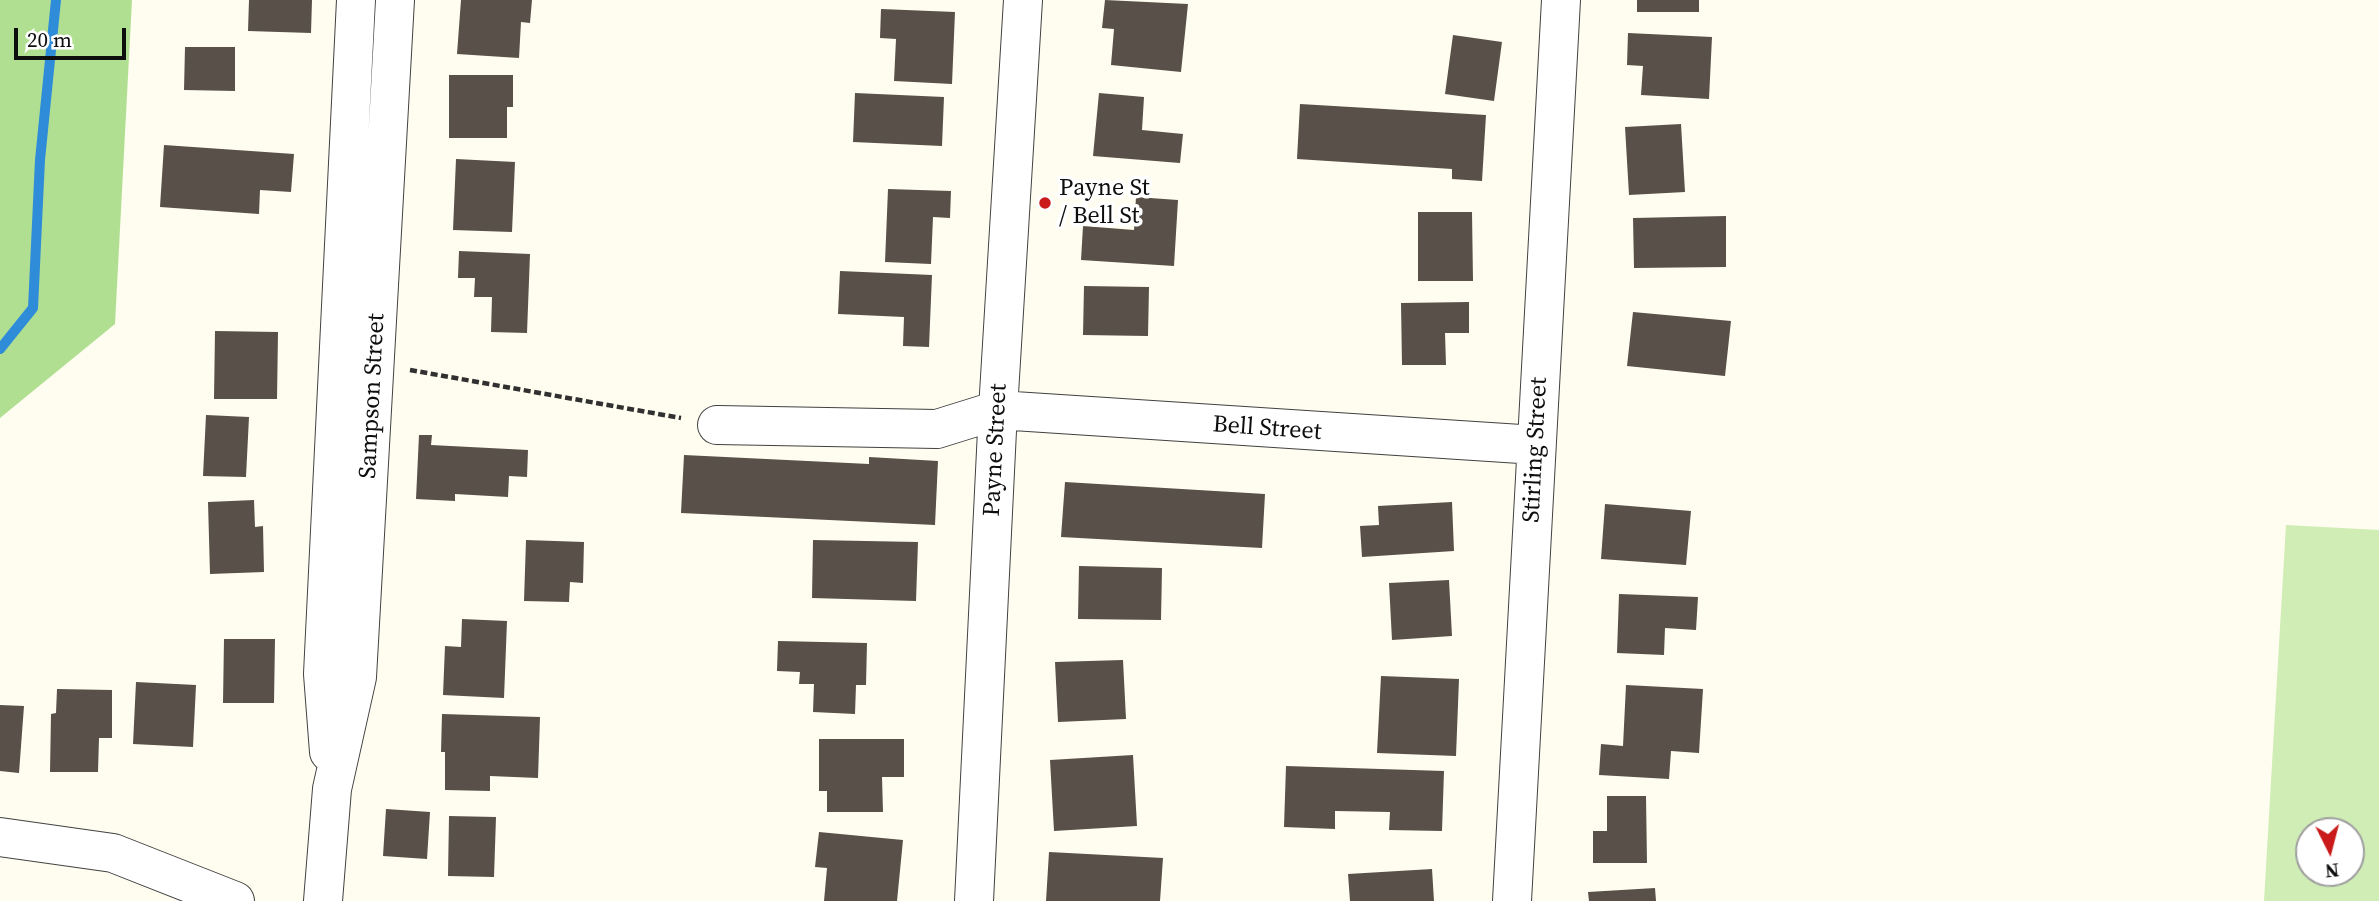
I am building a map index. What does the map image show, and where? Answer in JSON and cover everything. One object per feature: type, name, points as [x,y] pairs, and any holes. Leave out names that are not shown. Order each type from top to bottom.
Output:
[{"type":"street","name":"Sampson Street","points":[[332,789],[323,674],[356,0]]},
{"type":"street","name":"Sampson Street","points":[[323,901],[332,789],[357,677],[395,0]]},
{"type":"street","name":"Payne Street","points":[[974,901],[998,410],[1023,0]]},
{"type":"street","name":"Stirling Street","points":[[1512,901],[1561,0]]},
{"type":"street","points":[[717,425],[937,429],[998,410]]},
{"type":"street","name":"Bell Street","points":[[998,410],[1536,445]]},
{"type":"street","points":[[0,837],[113,853],[234,901]]},
{"type":"path","points":[[375,364],[717,425]]},
{"type":"green space","points":[[0,0],[132,0],[115,324],[0,418]]},
{"type":"green space","points":[[2286,525],[2379,530],[2379,901],[2264,901]]},
{"type":"building","points":[[249,0],[312,0],[311,33],[248,31]]},
{"type":"building","points":[[461,0],[532,0],[530,23],[521,22],[519,58],[457,54]]},
{"type":"building","points":[[1105,0],[1188,4],[1181,72],[1111,65],[1114,29],[1102,28]]},
{"type":"building","points":[[1637,0],[1699,0],[1699,12],[1637,12]]},
{"type":"building","points":[[881,9],[955,12],[952,84],[894,81],[896,39],[880,38]]},
{"type":"building","points":[[1628,33],[1712,37],[1709,99],[1641,95],[1643,66],[1627,65]]},
{"type":"building","points":[[1453,35],[1502,42],[1494,101],[1445,94]]},
{"type":"building","points":[[185,47],[235,47],[235,91],[184,90]]},
{"type":"building","points":[[449,75],[513,75],[513,107],[507,107],[507,138],[449,138]]},
{"type":"building","points":[[855,93],[944,97],[942,146],[853,142]]},
{"type":"building","points":[[1099,93],[1144,97],[1142,130],[1183,134],[1180,163],[1093,156]]},
{"type":"building","points":[[1300,104],[1486,115],[1482,181],[1452,179],[1452,169],[1297,159]]},
{"type":"building","points":[[1681,124],[1685,192],[1629,195],[1625,127]]},
{"type":"building","points":[[164,145],[294,154],[291,192],[260,190],[259,214],[160,207]]},
{"type":"building","points":[[456,159],[515,162],[512,232],[453,230]]},
{"type":"building","points":[[888,189],[951,191],[950,218],[933,217],[931,264],[885,262]]},
{"type":"building","points":[[1136,197],[1178,200],[1174,266],[1081,260],[1083,226],[1134,230]]},
{"type":"building","points":[[1418,212],[1472,212],[1473,281],[1418,281]]},
{"type":"building","points":[[1726,216],[1726,267],[1634,268],[1633,218]]},
{"type":"building","points":[[459,251],[530,254],[527,333],[491,332],[492,297],[474,297],[475,278],[458,278]]},
{"type":"building","points":[[840,271],[932,275],[929,347],[903,346],[904,317],[838,314]]},
{"type":"building","points":[[1084,286],[1149,287],[1148,336],[1083,335]]},
{"type":"building","points":[[1469,302],[1469,333],[1445,333],[1446,365],[1402,365],[1401,303]]},
{"type":"building","points":[[1633,312],[1731,321],[1725,376],[1627,366]]},
{"type":"building","points":[[215,331],[278,332],[277,399],[214,399]]},
{"type":"building","points":[[206,415],[249,417],[246,477],[203,476]]},
{"type":"building","points":[[419,435],[432,435],[431,445],[528,450],[527,477],[509,476],[508,497],[455,494],[455,501],[416,499]]},
{"type":"building","points":[[684,455],[869,464],[869,457],[938,461],[935,525],[681,513]]},
{"type":"building","points":[[1065,482],[1265,494],[1262,548],[1061,537]]},
{"type":"building","points":[[254,500],[255,527],[263,526],[264,572],[210,574],[208,502]]},
{"type":"building","points":[[1452,502],[1454,551],[1362,557],[1360,526],[1379,525],[1378,506]]},
{"type":"building","points":[[1605,504],[1691,511],[1686,565],[1601,559]]},
{"type":"building","points":[[526,540],[584,542],[583,583],[570,582],[569,602],[524,601]]},
{"type":"building","points":[[813,540],[918,542],[916,601],[812,598]]},
{"type":"building","points":[[1079,566],[1162,568],[1161,620],[1078,619]]},
{"type":"building","points":[[1449,580],[1452,636],[1392,640],[1389,583]]},
{"type":"building","points":[[1619,594],[1698,597],[1696,630],[1665,628],[1664,655],[1617,653]]},
{"type":"building","points":[[462,619],[507,621],[504,698],[443,695],[445,646],[461,647]]},
{"type":"building","points":[[224,639],[275,639],[274,703],[223,703]]},
{"type":"building","points":[[778,641],[867,643],[866,685],[856,685],[855,714],[813,712],[814,684],[799,684],[800,672],[777,671]]},
{"type":"building","points":[[1123,660],[1126,719],[1058,722],[1055,662]]},
{"type":"building","points":[[1381,676],[1459,679],[1456,756],[1377,753]]},
{"type":"building","points":[[136,682],[196,685],[193,747],[133,744]]},
{"type":"building","points":[[1626,685],[1703,689],[1699,753],[1671,751],[1669,779],[1599,775],[1601,744],[1623,746]]},
{"type":"building","points":[[57,689],[112,690],[112,738],[99,738],[98,772],[50,772],[51,714],[56,713]]},
{"type":"building","points":[[0,705],[24,706],[19,773],[0,771]]},
{"type":"building","points":[[442,714],[540,717],[538,778],[490,776],[490,791],[445,790],[445,752],[441,752]]},
{"type":"building","points":[[819,739],[904,739],[904,777],[882,777],[883,812],[827,812],[827,791],[819,791]]},
{"type":"building","points":[[1133,755],[1137,826],[1054,831],[1050,760]]},
{"type":"building","points":[[1286,766],[1444,771],[1442,831],[1389,830],[1390,812],[1335,811],[1335,829],[1284,827]]},
{"type":"building","points":[[1607,796],[1646,796],[1647,863],[1593,863],[1593,831],[1607,831]]},
{"type":"building","points":[[386,809],[430,812],[427,859],[383,856]]},
{"type":"building","points":[[449,816],[496,817],[494,877],[448,876]]},
{"type":"building","points":[[819,832],[903,840],[897,901],[824,901],[827,868],[815,867]]},
{"type":"building","points":[[1049,852],[1163,858],[1160,901],[1046,901]]},
{"type":"building","points":[[1432,869],[1434,901],[1350,901],[1348,874]]},
{"type":"building","points":[[1655,888],[1656,901],[1589,901],[1588,892]]},
{"type":"waterway","points":[[0,349],[33,308],[40,160],[56,0]]},
{"type":"place","name":"Payne St / Bell St","points":[[1045,203]]}]
